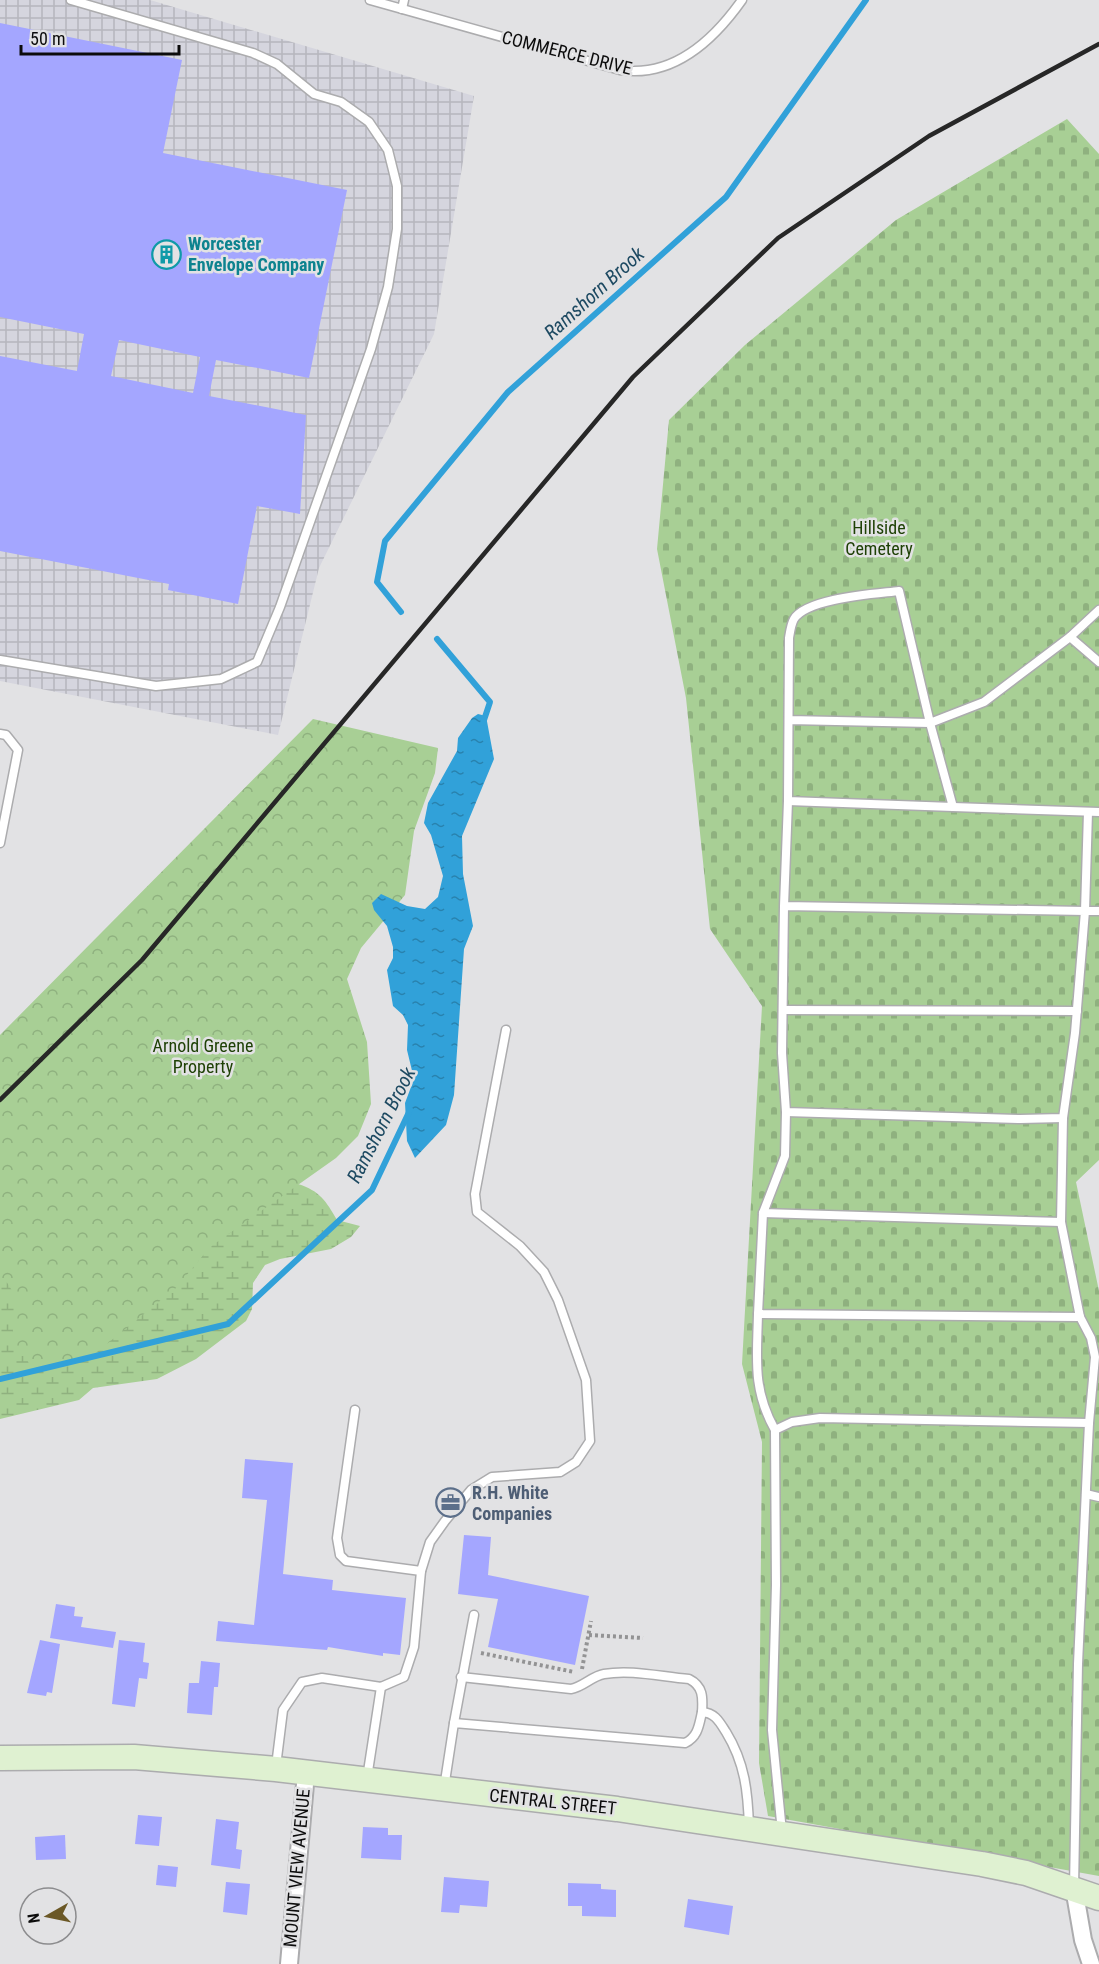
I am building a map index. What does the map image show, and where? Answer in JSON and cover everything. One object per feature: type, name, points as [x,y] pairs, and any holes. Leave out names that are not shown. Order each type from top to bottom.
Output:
[{"type":"street","name":"CENTRAL STREET","points":[[0,1758],[134,1757],[276,1769],[444,1791],[545,1800],[982,1864],[1026,1873],[1099,1898]]},
{"type":"street","name":"MOUNT VIEW AVENUE","points":[[289,1964],[306,1773]]},
{"type":"street","points":[[1074,1888],[1083,1940],[1091,1964]]},
{"type":"lane","points":[[0,660],[156,686],[221,680],[257,662],[371,349],[388,288],[397,229],[397,186],[388,150],[369,122],[341,102],[314,94],[277,64],[253,52],[71,0]]},
{"type":"lane","name":"COMMERCE DRIVE","points":[[370,0],[403,4],[620,70],[638,72],[659,70],[679,61],[713,33],[742,0]]},
{"type":"lane","points":[[782,1834],[772,1730],[776,1585],[775,1430],[765,1412],[758,1391],[758,1314],[763,1213],[785,1156],[786,1112],[782,1053],[789,638],[794,619],[807,608],[841,599],[898,591],[952,807]]},
{"type":"lane","points":[[789,720],[930,723],[984,702],[1070,636],[1099,610]]},
{"type":"lane","points":[[1070,636],[1099,662]]},
{"type":"lane","points":[[0,734],[6,735],[18,750],[0,843]]},
{"type":"lane","points":[[788,801],[1099,812]]},
{"type":"lane","points":[[1074,1888],[1078,1664],[1089,1424],[1095,1357],[1091,1338],[1080,1317],[1060,1222],[1063,1118],[1077,1011],[1086,911],[1088,812]]},
{"type":"lane","points":[[784,906],[1099,911]]},
{"type":"lane","points":[[784,1010],[1077,1011]]},
{"type":"lane","points":[[276,1769],[283,1710],[302,1682],[322,1678],[381,1687],[404,1677],[414,1647],[422,1571],[430,1542],[471,1490],[492,1477],[560,1472],[576,1462],[590,1441],[586,1380],[558,1300],[544,1272],[520,1246],[477,1212],[475,1194],[506,1030]]},
{"type":"lane","points":[[786,1112],[1020,1119],[1063,1118]]},
{"type":"lane","points":[[763,1213],[1060,1222]]},
{"type":"lane","points":[[758,1314],[1080,1317]]},
{"type":"lane","points":[[355,1410],[337,1538],[340,1555],[346,1561],[422,1571]]},
{"type":"lane","points":[[775,1430],[792,1422],[820,1418],[1089,1424]]},
{"type":"lane","points":[[1086,1494],[1099,1497]]},
{"type":"lane","points":[[444,1791],[460,1677],[474,1615]]},
{"type":"lane","points":[[454,1723],[685,1743],[692,1740],[697,1733],[702,1712],[702,1692],[698,1683],[689,1679],[621,1673],[602,1674],[579,1688],[571,1689],[460,1677]]},
{"type":"lane","points":[[366,1781],[381,1687]]},
{"type":"lane","points":[[702,1712],[711,1713],[718,1719],[738,1751],[748,1793],[749,1829]]},
{"type":"path","points":[[466,1650],[576,1672],[582,1671],[591,1621]]},
{"type":"path","points":[[589,1635],[643,1638]]},
{"type":"shaded area","points":[[0,0],[150,0],[474,96],[434,334],[319,568],[278,735],[0,681]]},
{"type":"green space","name":"Hillside Cemetery","points":[[1067,119],[1099,154],[1099,1160],[1076,1182],[1099,1291],[1099,1876],[768,1816],[759,1763],[762,1442],[742,1364],[762,1006],[710,929],[686,698],[657,549],[669,420],[745,345],[896,220]]},
{"type":"green space","name":"Arnold Greene Property","points":[[313,719],[438,748],[435,773],[414,831],[405,895],[361,948],[347,979],[367,1042],[371,1104],[358,1136],[336,1158],[210,1247],[176,1288],[92,1356],[56,1368],[32,1367],[12,1339],[16,1297],[6,1281],[0,1283],[0,1035]]},
{"type":"green space","points":[[298,1184],[312,1190],[322,1198],[337,1220],[360,1226],[351,1237],[331,1249],[280,1259],[265,1265],[253,1283],[252,1309],[246,1321],[196,1359],[157,1379],[93,1388],[79,1400],[0,1419],[0,1282]]},
{"type":"water","points":[[478,714],[486,716],[494,759],[462,836],[463,874],[473,926],[464,949],[454,1095],[446,1125],[415,1158],[407,1141],[405,1103],[414,1079],[407,1050],[408,1025],[403,1015],[393,1006],[387,970],[393,958],[393,947],[387,926],[374,910],[372,903],[381,894],[407,906],[425,909],[438,897],[443,876],[431,835],[424,823],[428,803],[457,751],[458,738],[472,718]]},
{"type":"building","name":"Worcester Envelope Company","points":[[0,23],[182,60],[163,153],[347,190],[309,378],[216,360],[209,396],[306,415],[300,514],[257,506],[238,604],[168,590],[169,584],[0,551],[0,356],[77,371],[84,334],[0,317]],"holes":[[[119,340],[200,357],[193,393],[111,376]]]},
{"type":"building","points":[[245,1459],[293,1463],[283,1574],[333,1580],[332,1590],[406,1598],[400,1655],[383,1653],[383,1656],[328,1647],[327,1650],[216,1641],[218,1621],[254,1625],[267,1500],[242,1498]]},
{"type":"building","points":[[464,1535],[491,1537],[488,1575],[589,1596],[575,1665],[488,1647],[498,1599],[458,1594]]},
{"type":"building","points":[[56,1604],[75,1607],[74,1616],[83,1617],[81,1627],[116,1632],[113,1648],[50,1638]]},
{"type":"building","points":[[40,1640],[60,1644],[52,1693],[47,1692],[46,1696],[27,1693]]},
{"type":"building","points":[[119,1640],[145,1643],[143,1662],[149,1663],[147,1679],[139,1678],[135,1707],[112,1704]]},
{"type":"building","points":[[201,1661],[220,1663],[218,1687],[214,1687],[212,1715],[187,1713],[189,1683],[199,1683]]},
{"type":"building","points":[[138,1815],[162,1817],[159,1846],[135,1844]]},
{"type":"building","points":[[216,1819],[239,1822],[236,1849],[242,1850],[240,1869],[211,1865]]},
{"type":"building","points":[[363,1827],[388,1828],[388,1835],[402,1835],[401,1860],[361,1858]]},
{"type":"building","points":[[65,1835],[66,1859],[36,1860],[35,1837]]},
{"type":"building","points":[[158,1865],[178,1867],[176,1887],[156,1885]]},
{"type":"building","points":[[444,1877],[489,1881],[487,1907],[460,1905],[459,1913],[441,1912]]},
{"type":"building","points":[[226,1882],[250,1884],[247,1915],[223,1912]]},
{"type":"building","points":[[568,1883],[601,1884],[601,1889],[616,1890],[616,1917],[582,1916],[582,1906],[568,1906]]},
{"type":"building","points":[[688,1899],[733,1906],[729,1935],[684,1927]]},
{"type":"waterway","name":"Ramshorn Brook","points":[[401,612],[377,582],[385,541],[508,392],[726,197],[866,0]]},
{"type":"waterway","name":"Ramshorn Brook","points":[[437,639],[490,702],[483,723]]},
{"type":"waterway","name":"Ramshorn Brook","points":[[0,1379],[228,1324],[372,1190],[410,1110]]},
{"type":"railway","points":[[0,1100],[142,960],[633,377],[778,238],[929,136],[1099,44]]},
{"type":"place","name":"Worcester Envelope Company","points":[[167,254]]},
{"type":"place","name":"R.H. White Companies","points":[[451,1503]]}]
